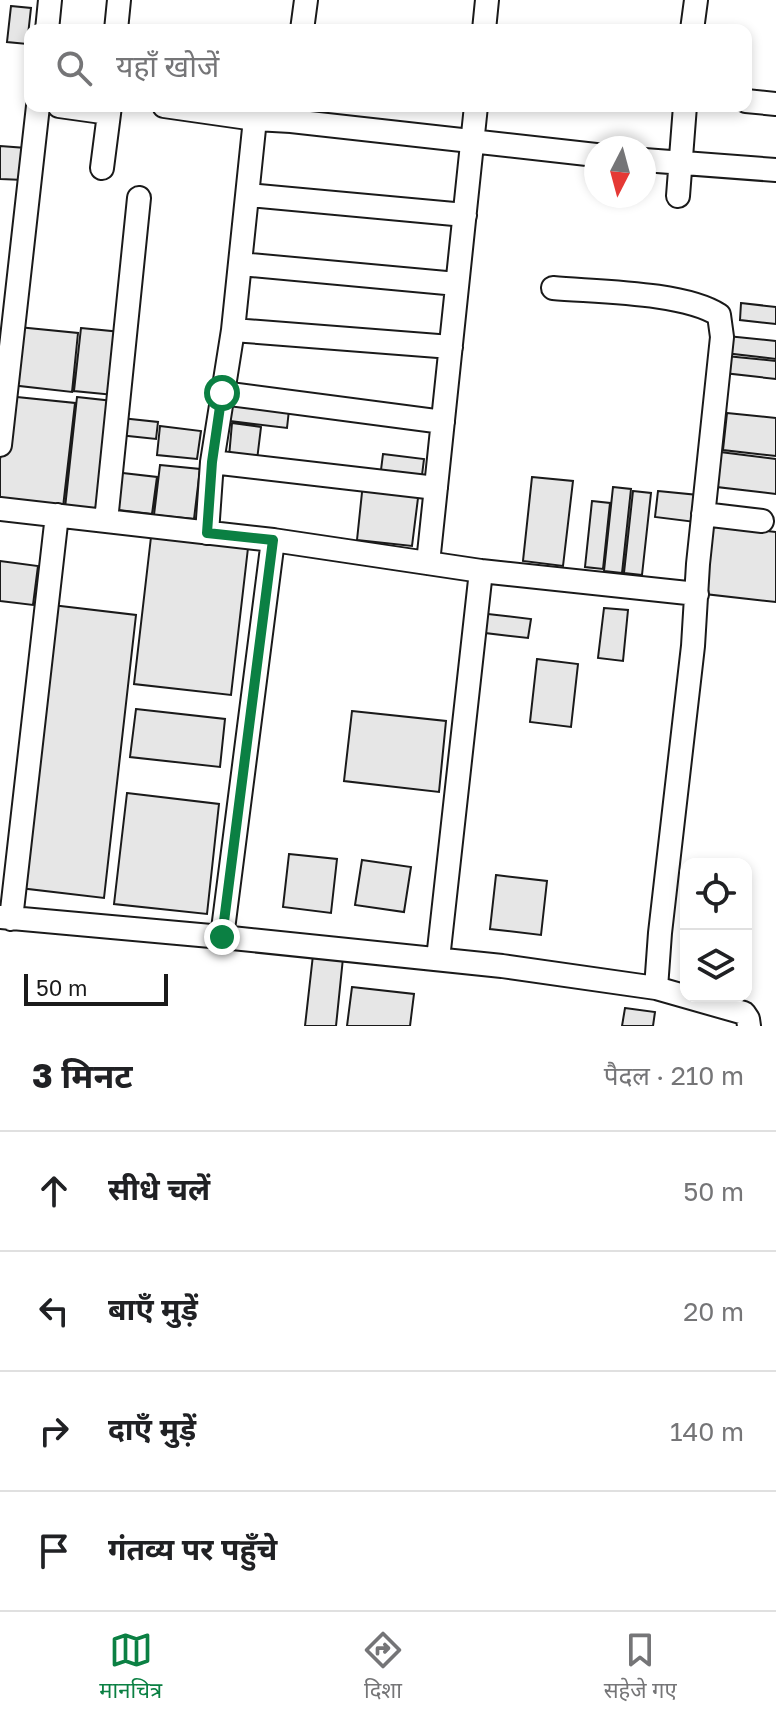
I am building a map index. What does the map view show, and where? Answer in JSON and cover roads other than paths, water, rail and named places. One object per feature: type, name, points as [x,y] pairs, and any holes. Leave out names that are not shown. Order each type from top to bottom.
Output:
[{"type":"street","points":[[48,24],[50,0]]},
{"type":"street","points":[[117,24],[119,0]]},
{"type":"street","points":[[303,24],[306,0]]},
{"type":"street","points":[[485,24],[487,0]]},
{"type":"street","points":[[693,24],[696,0]]},
{"type":"street","points":[[752,102],[776,104]]},
{"type":"street","points":[[0,445],[37,112]]},
{"type":"street","points":[[102,168],[109,112]]},
{"type":"street","points":[[206,112],[255,119],[292,114],[472,143],[584,154]]},
{"type":"street","points":[[428,563],[475,112]]},
{"type":"street","points":[[678,196],[685,112]]},
{"type":"street","points":[[207,533],[212,462],[233,330],[255,119]]},
{"type":"street","points":[[656,161],[776,170]]},
{"type":"street","points":[[248,195],[465,215]]},
{"type":"street","points":[[106,521],[139,198]]},
{"type":"street","points":[[240,264],[457,284]]},
{"type":"street","points":[[553,288],[669,299],[697,305],[719,315],[722,337],[656,988]]},
{"type":"street","points":[[233,330],[451,347]]},
{"type":"street","points":[[222,393],[443,422]]},
{"type":"street","points":[[212,462],[436,488]]},
{"type":"street","points":[[0,509],[273,540],[481,571],[697,594]]},
{"type":"street","points":[[703,514],[762,521]]},
{"type":"street","points":[[57,515],[5,918],[438,959],[656,988],[744,1013],[749,1026]]},
{"type":"street","points":[[222,937],[273,540]]},
{"type":"street","points":[[438,959],[481,571]]}]
